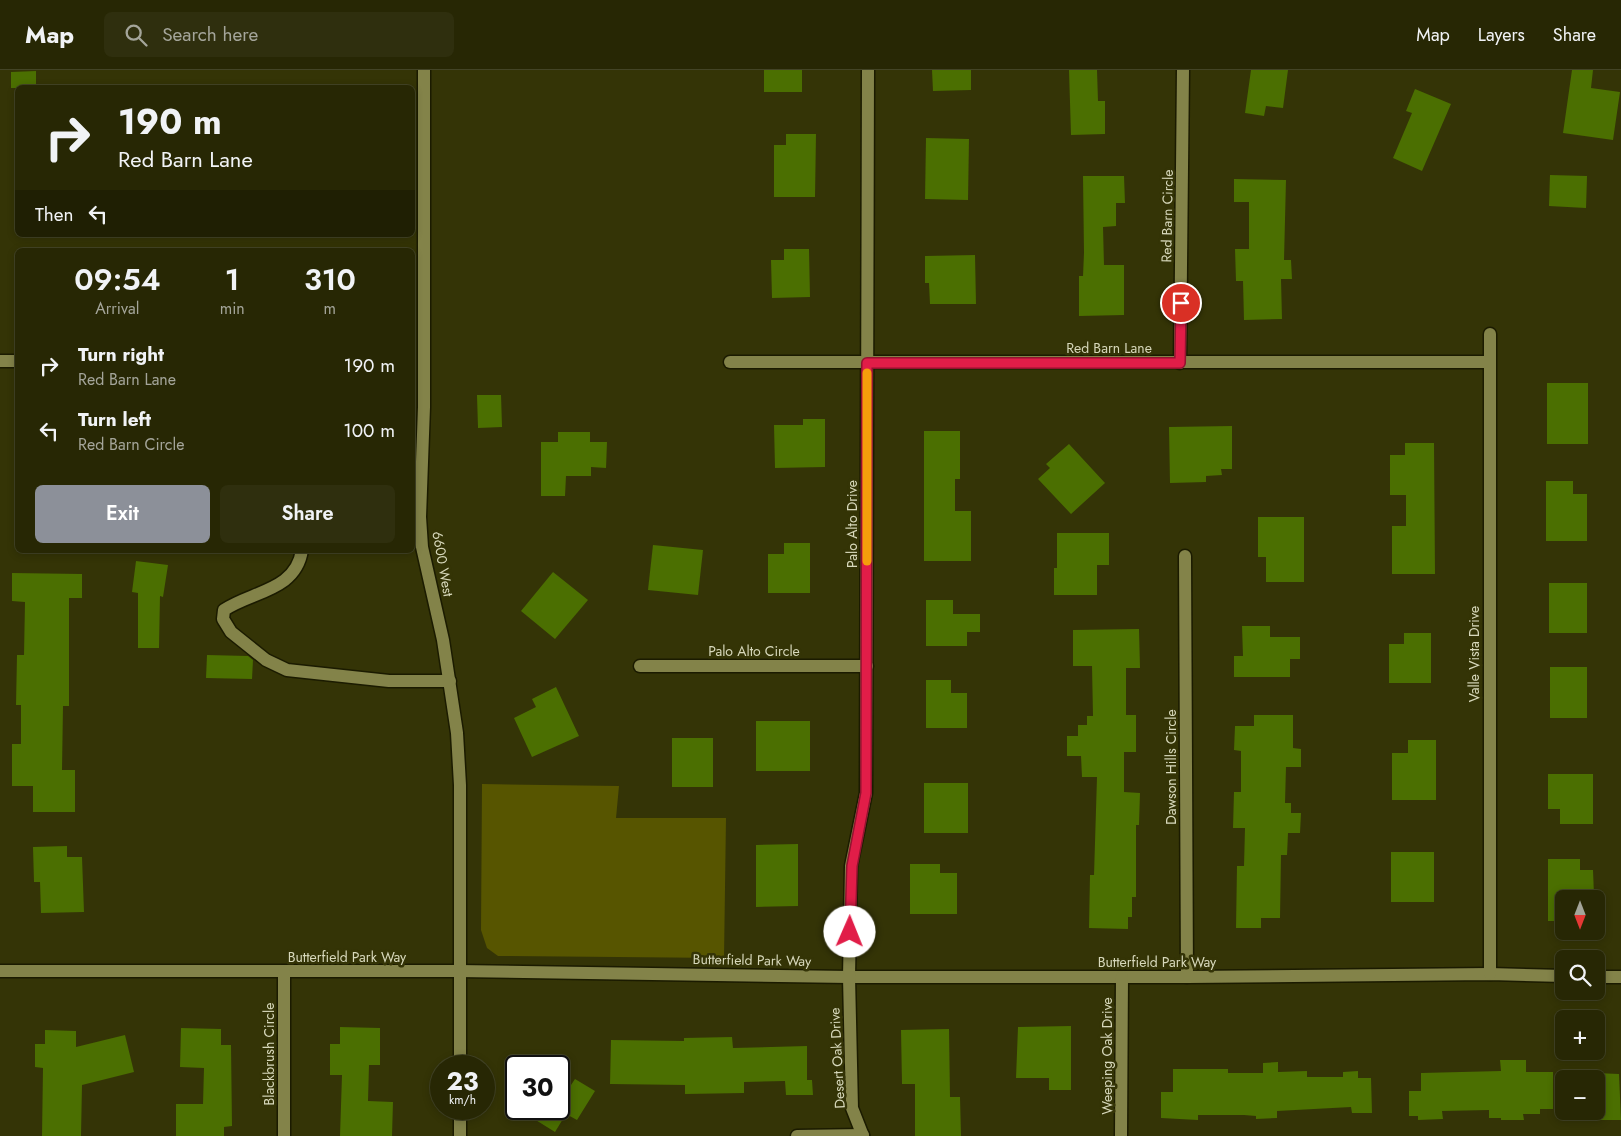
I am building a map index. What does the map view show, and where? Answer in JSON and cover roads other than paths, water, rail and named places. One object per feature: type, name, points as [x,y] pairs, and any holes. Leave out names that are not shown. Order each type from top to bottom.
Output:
[{"type":"street","name":"6600 West","points":[[424,70],[418,407],[420,517],[422,547],[450,682],[457,733],[460,785],[460,1055]]},
{"type":"street","name":"Palo Alto Drive","points":[[849,977],[852,866],[866,793],[868,70]]},
{"type":"street","name":"Red Barn Circle","points":[[1180,363],[1183,70]]},
{"type":"street","name":"Valle Vista Drive","points":[[1490,334],[1490,974]]},
{"type":"street","points":[[0,362],[15,362]]},
{"type":"street","name":"Red Barn Lane","points":[[730,362],[1489,362]]},
{"type":"street","points":[[301,553],[291,576],[281,584],[239,600],[224,610],[223,619],[231,632],[244,645],[266,660],[287,670],[389,681],[450,682]]},
{"type":"street","name":"Dawson Hills Circle","points":[[1185,556],[1188,977]]},
{"type":"street","name":"Palo Alto Circle","points":[[640,666],[867,666]]},
{"type":"street","name":"Butterfield Park Way","points":[[0,971],[459,971],[849,977],[1188,977],[1490,974],[1555,976]]},
{"type":"street","name":"Blackbrush Circle","points":[[284,972],[284,1136]]},
{"type":"street","points":[[1605,976],[1621,977]]},
{"type":"street","name":"Desert Oak Drive","points":[[849,977],[852,1108],[863,1135]]},
{"type":"street","name":"Weeping Oak Drive","points":[[1121,1136],[1122,977]]},
{"type":"street","points":[[460,1120],[460,1136]]},
{"type":"street","points":[[797,1136],[863,1135]]}]
